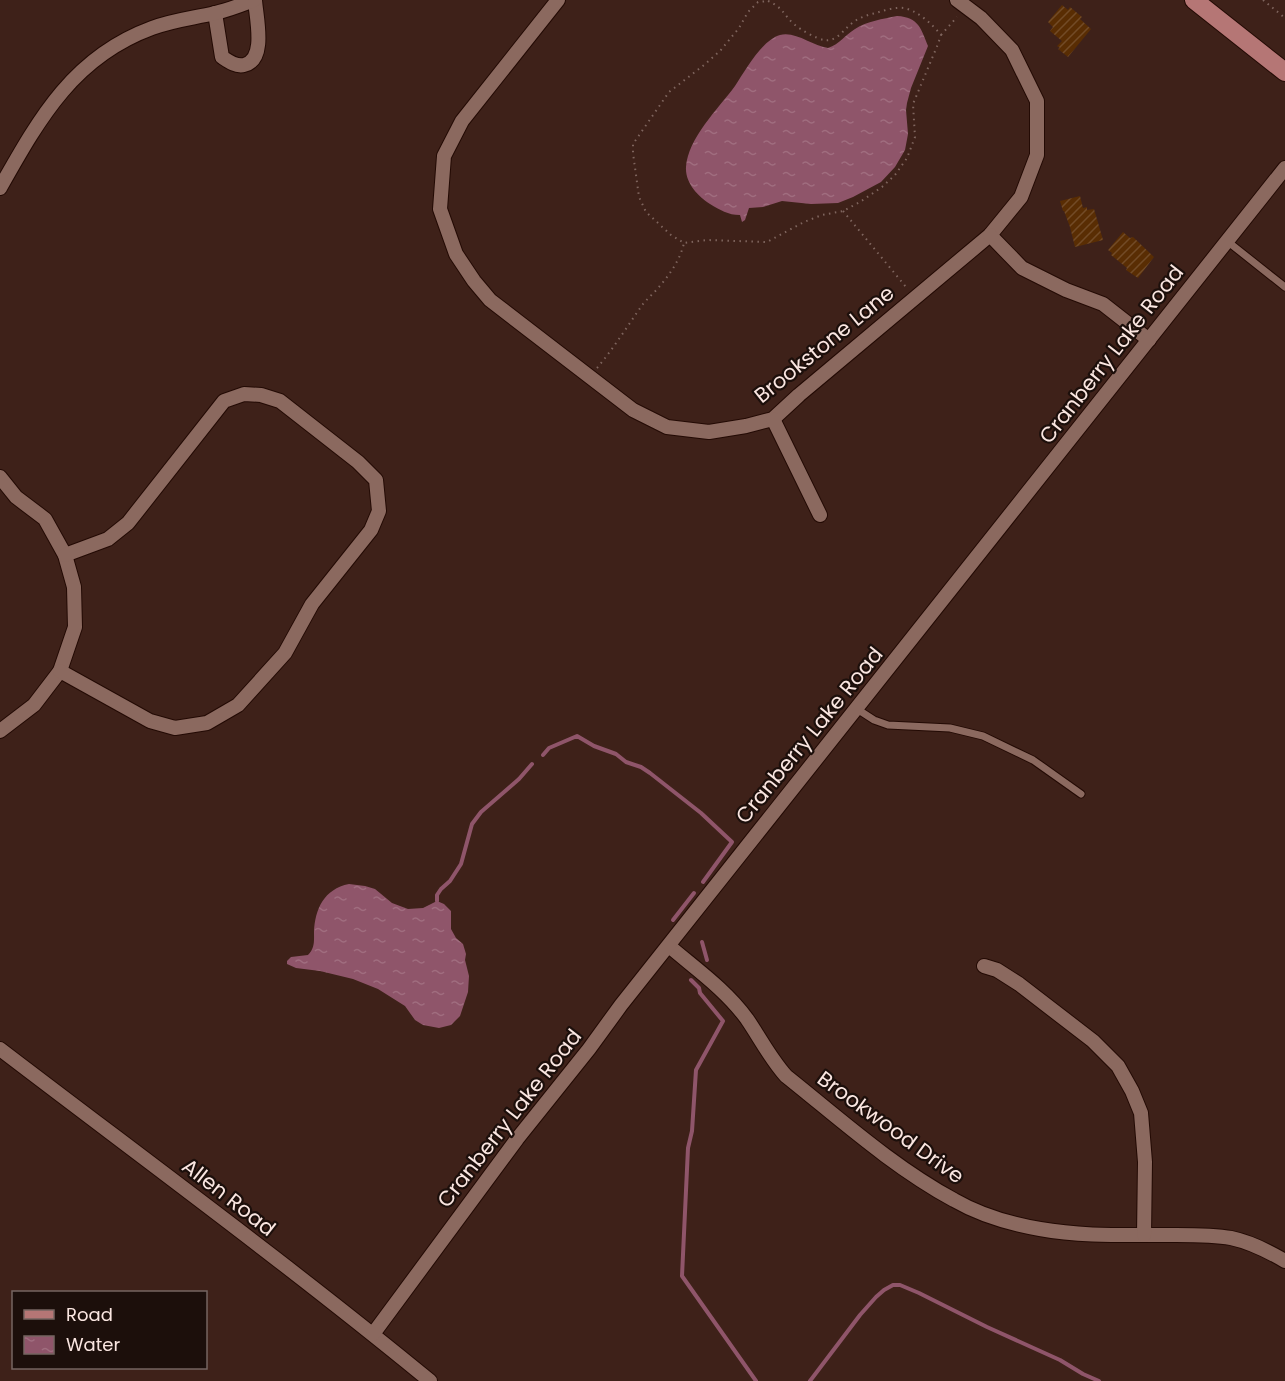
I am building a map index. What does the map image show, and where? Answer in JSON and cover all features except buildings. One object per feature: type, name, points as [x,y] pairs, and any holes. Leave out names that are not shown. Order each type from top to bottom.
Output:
[{"type":"main road","points":[[1194,0],[1285,72]]},
{"type":"street","points":[[0,188],[37,124],[86,66],[111,48],[153,27],[235,8],[254,0],[258,47],[256,56],[246,65],[231,63],[222,57],[215,13]]},
{"type":"street","name":"Brookstone Lane","points":[[558,0],[462,121],[444,156],[440,209],[456,254],[490,300],[633,410],[668,427],[709,432],[773,419],[990,235],[1021,197],[1037,155],[1037,101],[1012,50],[981,18],[962,3]]},
{"type":"street","name":"Cranberry Lake Road","points":[[373,1334],[517,1139],[1285,168]]},
{"type":"street","points":[[990,235],[1022,268],[1066,290],[1103,304],[1149,340]]},
{"type":"street","points":[[60,671],[150,720],[175,728],[207,723],[238,705],[285,653],[312,604],[371,530],[379,511],[376,480],[358,462],[280,401],[261,395],[244,394],[224,401],[128,522],[108,539],[65,555]]},
{"type":"street","points":[[773,419],[820,515]]},
{"type":"street","points":[[0,477],[16,497],[45,519],[65,555],[74,587],[75,627],[60,671],[34,705],[0,731]]},
{"type":"street","name":"Brookwood Drive","points":[[669,946],[724,992],[746,1018],[774,1062],[786,1076],[882,1152],[930,1186],[956,1201],[1009,1222],[1066,1233],[1229,1238],[1272,1253],[1285,1261]]},
{"type":"street","points":[[984,966],[997,970],[1019,984],[1093,1041],[1118,1066],[1141,1113],[1145,1162],[1144,1235]]},
{"type":"street","name":"Allen Road","points":[[0,1049],[130,1149],[210,1206],[430,1381]]},
{"type":"lane","points":[[1227,241],[1285,287]]},
{"type":"lane","points":[[856,709],[888,725],[950,728],[983,736],[1033,760],[1081,794]]},
{"type":"path","points":[[1263,0],[1285,18]]},
{"type":"path","points":[[940,35],[925,19],[903,8],[862,17],[851,23],[834,39],[824,40],[794,24],[777,5],[768,1],[758,2],[720,51],[669,92],[633,144],[639,198],[646,212],[671,235],[684,243],[707,240],[767,242],[804,222],[822,215],[843,211],[882,187],[895,175],[907,158],[915,137],[913,104],[940,35],[962,3]]},
{"type":"path","points":[[843,211],[914,298]]},
{"type":"path","points":[[590,376],[673,269],[684,243]]},
{"type":"water","points":[[897,16],[915,21],[928,46],[907,103],[908,134],[905,150],[895,167],[881,182],[838,203],[811,204],[782,201],[763,207],[749,208],[742,222],[740,215],[721,210],[705,201],[697,193],[686,173],[692,145],[754,57],[767,43],[773,38],[786,34],[828,48],[860,26]]},
{"type":"water","points":[[349,884],[375,889],[392,903],[408,909],[423,908],[437,901],[451,911],[451,929],[463,944],[469,976],[468,992],[460,1016],[451,1025],[439,1028],[423,1025],[415,1020],[405,1006],[378,989],[353,979],[296,968],[287,964],[291,957],[308,955],[312,950],[319,908],[333,890]]},
{"type":"waterway","points":[[543,755],[549,748],[577,736],[594,746],[616,754],[626,762],[641,767],[701,813],[732,842],[703,882]]},
{"type":"waterway","points":[[437,901],[437,895],[461,864],[472,824],[481,812],[519,779],[532,764]]},
{"type":"waterway","points":[[673,920],[694,893]]},
{"type":"waterway","points":[[702,942],[707,960]]},
{"type":"waterway","points":[[691,980],[723,1021],[696,1070],[692,1131],[688,1148],[682,1276],[756,1381]]},
{"type":"waterway","points":[[810,1381],[860,1315],[876,1297],[893,1285],[900,1285],[919,1293],[1099,1381]]}]
